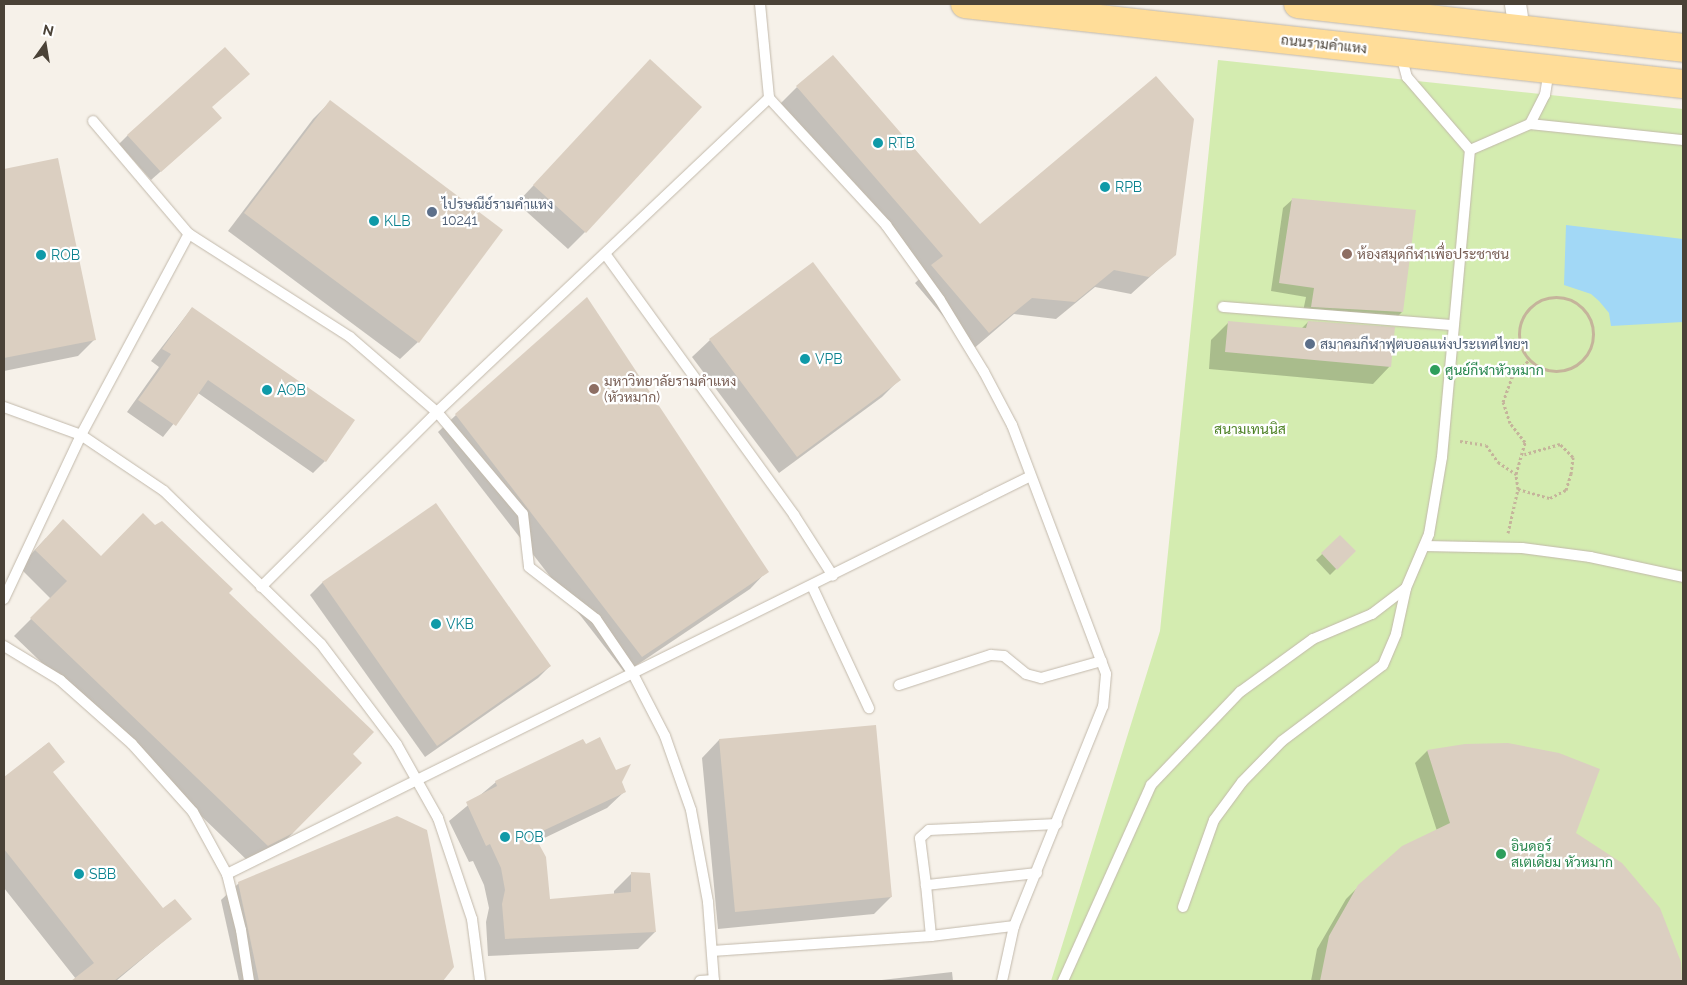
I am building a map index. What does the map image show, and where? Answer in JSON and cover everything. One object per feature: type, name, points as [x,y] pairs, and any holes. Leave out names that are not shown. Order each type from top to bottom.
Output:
[{"type":"main road","name":"ถนนรามคำแหง","points":[[965,4],[1683,84]]},
{"type":"main road","name":"ถนนรามคำแหง","points":[[1082,4],[1683,71]]},
{"type":"main road","points":[[1298,4],[1683,48]]},
{"type":"main road","points":[[1414,4],[1516,10],[1683,35]]},
{"type":"lane","points":[[760,4],[769,98],[886,225],[940,300],[984,372],[1012,425],[1029,477],[1106,674],[1103,706],[1038,874],[1014,926],[1002,981]]},
{"type":"lane","points":[[1182,906],[1214,820],[1242,782],[1282,740],[1383,665],[1396,634],[1406,588],[1425,546],[1443,440],[1452,324],[1470,150],[1407,77],[1400,53]]},
{"type":"lane","points":[[1530,124],[1545,95],[1550,70]]},
{"type":"lane","points":[[261,587],[437,412],[769,98]]},
{"type":"lane","points":[[93,121],[189,234],[350,337],[437,412],[523,514],[529,567],[596,619],[632,672],[665,736],[691,810],[708,902],[714,981],[700,981]]},
{"type":"lane","points":[[1470,150],[1530,124],[1683,140]]},
{"type":"lane","points":[[4,599],[81,435],[189,234]]},
{"type":"lane","points":[[606,254],[789,507],[833,576]]},
{"type":"lane","points":[[1223,307],[1452,324]]},
{"type":"lane","points":[[4,407],[81,435],[164,491],[321,644],[397,745],[438,818],[472,919],[480,981]]},
{"type":"lane","points":[[227,874],[632,672],[833,576],[1029,477]]},
{"type":"lane","points":[[1425,546],[1505,548],[1590,557],[1683,576]]},
{"type":"lane","points":[[812,586],[869,708]]},
{"type":"lane","points":[[1063,981],[1151,785],[1240,692],[1313,638],[1372,614],[1406,588]]},
{"type":"lane","points":[[4,646],[60,680],[132,744],[193,812],[227,874],[241,930],[249,981]]},
{"type":"lane","points":[[899,685],[991,654],[1004,656],[1026,674],[1040,678],[1102,661]]},
{"type":"lane","points":[[931,936],[920,843],[924,832],[1057,824]]},
{"type":"lane","points":[[926,885],[1038,874]]},
{"type":"lane","points":[[712,952],[931,936],[1014,926]]},
{"type":"path","points":[[1558,297],[1580,306],[1588,315],[1593,332],[1590,350],[1584,360],[1563,371],[1538,367],[1529,360],[1518,337],[1525,313],[1546,298],[1558,297]]},
{"type":"path","points":[[1505,548],[1518,489],[1516,474],[1524,454],[1525,442],[1510,423],[1504,402],[1512,377],[1529,360]]},
{"type":"path","points":[[1443,440],[1486,445],[1498,462],[1516,474]]},
{"type":"path","points":[[1518,489],[1550,498],[1566,490],[1571,474],[1573,457],[1560,444],[1524,454]]},
{"type":"green space","name":"ศูนย์กีฬาหัวหมาก","points":[[1218,60],[1683,109],[1683,981],[1051,981],[1160,631]]},
{"type":"water","points":[[1566,225],[1683,239],[1683,322],[1611,326],[1609,313],[1591,294],[1564,285]]},
{"type":"building","points":[[225,47],[250,74],[212,107],[222,118],[161,172],[127,135]]},
{"type":"building","name":"RPB","points":[[833,55],[980,224],[1156,76],[1194,119],[1176,255],[1149,277],[1114,270],[1075,302],[1032,298],[989,333],[931,265],[943,256],[796,86]]},
{"type":"building","points":[[650,59],[702,107],[586,233],[533,185]]},
{"type":"building","name":"KLB","points":[[330,100],[503,230],[419,343],[244,213]]},
{"type":"building","name":"ROB","points":[[58,158],[96,340],[4,358],[4,169]]},
{"type":"building","name":"ห้องสมุดกีฬาเพื่อประชาชน","points":[[1292,198],[1416,210],[1403,312],[1311,307],[1314,288],[1279,283]]},
{"type":"building","name":"VPB","points":[[813,262],[901,380],[797,457],[709,339]]},
{"type":"building","points":[[587,297],[769,572],[642,657],[455,414]]},
{"type":"building","name":"AOB","points":[[192,307],[355,420],[326,462],[208,380],[176,426],[138,400],[171,354],[162,349]]},
{"type":"building","name":"สมาคมกีฬาฟุตบอลแห่งประเทศไทยฯ","points":[[1228,321],[1306,328],[1308,321],[1395,327],[1391,367],[1225,352]]},
{"type":"building","name":"VKB","points":[[436,503],[551,666],[437,746],[322,582]]},
{"type":"building","points":[[143,513],[155,525],[162,521],[233,589],[229,593],[374,732],[353,754],[362,763],[293,833],[268,846],[30,618],[67,581],[35,550],[63,519],[101,556]]},
{"type":"building","points":[[1340,535],[1356,551],[1337,570],[1321,553]]},
{"type":"building","points":[[876,725],[892,897],[735,912],[719,739]]},
{"type":"building","name":"POB","points":[[600,737],[616,770],[631,764],[622,782],[626,792],[534,835],[546,857],[550,899],[631,892],[631,872],[650,873],[656,932],[505,939],[502,904],[505,890],[501,868],[490,844],[486,846],[466,802],[497,786],[495,781],[583,739],[586,744]]},
{"type":"building","name":"SBB","points":[[49,742],[65,762],[53,772],[163,908],[175,899],[192,919],[114,981],[71,981],[94,963],[4,849],[4,777]]},
{"type":"building","name":"อินดอร์ สเตเดียม หัวหมาก","points":[[1508,743],[1559,753],[1600,769],[1576,833],[1622,863],[1660,908],[1681,962],[1682,981],[1320,981],[1329,936],[1358,885],[1402,846],[1450,823],[1427,750],[1465,744]]},
{"type":"building","points":[[397,816],[427,830],[454,967],[443,981],[259,981],[238,882]]},
{"type":"place","name":"RTB","points":[[878,143]]},
{"type":"place","name":"RPB","points":[[1105,187]]},
{"type":"place","name":"ไปรษณีย์รามคำแหง 10241","points":[[432,212]]},
{"type":"place","name":"KLB","points":[[374,221]]},
{"type":"place","name":"ห้องสมุดกีฬาเพื่อประชาชน","points":[[1347,254]]},
{"type":"place","name":"ROB","points":[[41,255]]},
{"type":"place","name":"สมาคมกีฬาฟุตบอลแห่งประเทศไทยฯ","points":[[1310,344]]},
{"type":"place","name":"VPB","points":[[805,359]]},
{"type":"place","name":"ศูนย์กีฬาหัวหมาก","points":[[1435,370]]},
{"type":"place","name":"มหาวิทยาลัยรามคำแหง (หัวหมาก)","points":[[594,389]]},
{"type":"place","name":"AOB","points":[[267,390]]},
{"type":"place","name":"VKB","points":[[436,624]]},
{"type":"place","name":"POB","points":[[505,837]]},
{"type":"place","name":"อินดอร์ สเตเดียม หัวหมาก","points":[[1501,854]]},
{"type":"place","name":"SBB","points":[[79,874]]},
{"type":"park label","name":"สนามเทนนิส","points":[[1250,429]]}]
